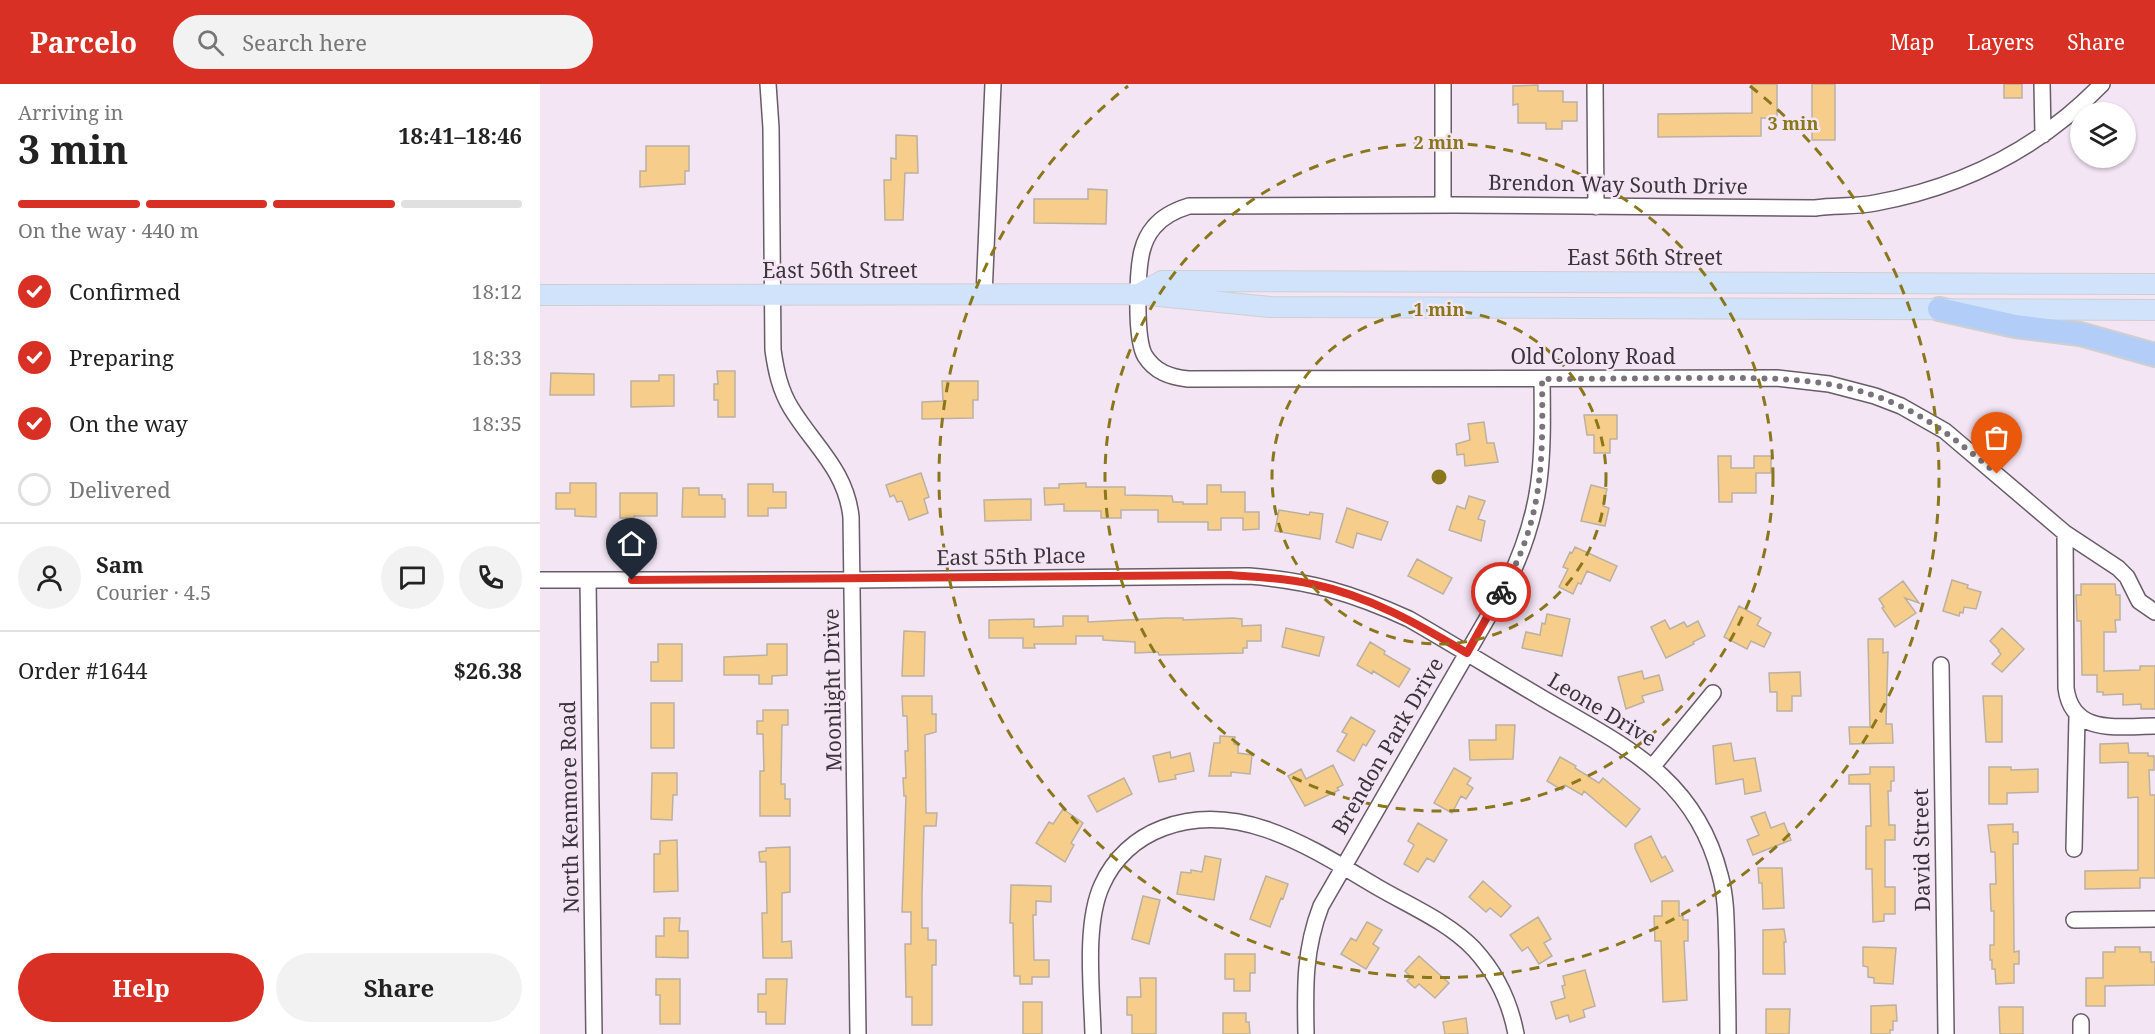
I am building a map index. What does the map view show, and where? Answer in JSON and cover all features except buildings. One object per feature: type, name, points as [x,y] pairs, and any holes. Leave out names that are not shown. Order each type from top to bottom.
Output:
[{"type":"highway","points":[[1939,309],[2015,326],[2080,334],[2155,355]]},
{"type":"main road","name":"East 56th Street","points":[[1139,294],[1162,281],[2155,284]]},
{"type":"main road","name":"East 56th Street","points":[[540,296],[1139,294],[1270,307],[2155,310]]},
{"type":"street","name":"Moonlight Drive","points":[[768,84],[771,128],[773,350],[782,391],[791,408],[838,473],[846,491],[851,517],[858,1034]]},
{"type":"street","points":[[984,296],[993,84]]},
{"type":"street","points":[[1443,84],[1443,205]]},
{"type":"street","points":[[1595,84],[1596,207]]},
{"type":"street","points":[[2042,84],[2043,135]]},
{"type":"street","name":"Brendon Way South Drive","points":[[1178,210],[1195,205],[1815,208],[1873,204],[1929,191],[1995,165],[2043,135],[2074,111],[2102,84]]},
{"type":"street","name":"Old Colony Road","points":[[1178,210],[1156,224],[1146,241],[1140,260],[1142,350],[1153,366],[1163,374],[1177,378],[1778,378],[1829,384],[1866,393],[1901,406],[1945,431],[2065,533],[2118,568],[2127,577],[2139,601],[2155,612]]},
{"type":"street","name":"Brendon Park Drive","points":[[1306,1034],[1305,977],[1310,937],[1324,900],[1518,561],[1534,513],[1542,462],[1542,379]]},
{"type":"street","points":[[2065,533],[2066,688],[2077,716],[2074,849]]},
{"type":"street","name":"East 55th Place","points":[[540,580],[852,580],[1230,575],[1287,579],[1325,587],[1380,605],[1467,653]]},
{"type":"street","name":"North Kenmore Road","points":[[588,580],[594,1034]]},
{"type":"street","name":"Leone Drive","points":[[1467,653],[1614,739],[1653,766],[1675,788],[1698,819],[1713,852],[1720,875],[1726,911],[1728,1034]]},
{"type":"street","name":"David Street","points":[[1941,665],[1946,1034]]},
{"type":"street","points":[[1653,766],[1713,693]]},
{"type":"street","points":[[2077,716],[2104,726],[2155,726]]},
{"type":"street","points":[[1093,1034],[1091,931],[1095,904],[1108,872],[1140,838],[1171,824],[1211,818],[1258,826],[1278,833],[1447,927],[1473,948],[1490,969],[1503,992],[1516,1034]]},
{"type":"street","points":[[2074,920],[2155,919]]},
{"type":"way so far","points":[[1501,592],[1507,584],[1525,543],[1538,494],[1543,443],[1542,379],[1778,378],[1829,384],[1856,390],[1901,406],[1945,431],[1997,474]]},
{"type":"route","points":[[632,580],[876,580],[1230,575],[1287,579],[1344,592],[1380,605],[1467,653],[1501,592]]}]
